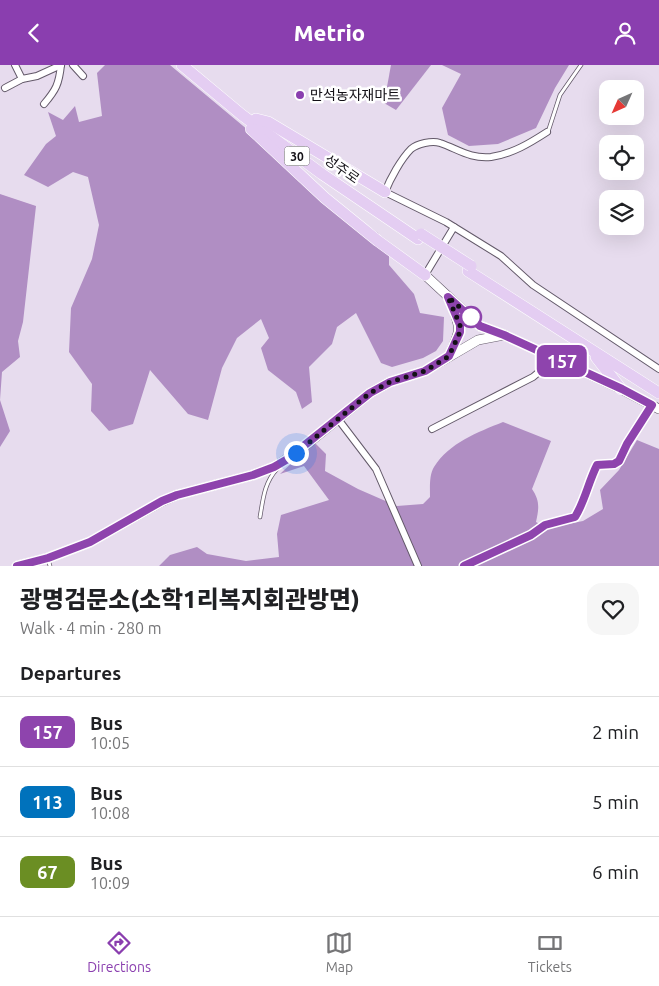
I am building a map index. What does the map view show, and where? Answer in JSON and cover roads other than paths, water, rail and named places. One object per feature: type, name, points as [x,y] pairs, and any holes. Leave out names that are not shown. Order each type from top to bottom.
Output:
[{"type":"highway","name":"성주로","points":[[182,65],[242,115],[322,174],[420,236]]},
{"type":"highway","name":"성주로","points":[[190,65],[302,154],[420,236]]},
{"type":"highway","points":[[242,115],[248,126],[310,186],[371,236],[425,275]]},
{"type":"highway","points":[[256,119],[268,123],[385,192]]},
{"type":"highway","name":"30","points":[[420,236],[590,350],[659,393]]},
{"type":"highway","name":"30","points":[[470,269],[659,385]]},
{"type":"highway","points":[[590,350],[622,389]]},
{"type":"street","points":[[15,65],[22,79]]},
{"type":"street","points":[[5,88],[22,79],[37,76],[61,65]]},
{"type":"street","points":[[44,104],[55,92],[59,81],[61,65]]},
{"type":"street","points":[[72,65],[84,76]]},
{"type":"street","points":[[547,132],[526,147],[491,157],[471,156],[460,153],[439,142],[430,142],[412,148],[385,192],[454,227],[501,256],[532,285],[659,369]]},
{"type":"street","points":[[454,227],[425,275],[480,326],[504,335],[622,389],[656,407],[627,444],[619,461],[614,464],[597,465],[591,477],[583,505],[575,517],[545,525],[531,535],[464,566]]},
{"type":"street","points":[[448,297],[460,325],[460,332],[449,356]]},
{"type":"street","points":[[17,566],[49,562],[90,542],[162,501],[177,495],[253,475],[274,467],[286,460],[370,393],[390,382],[425,371],[478,340],[504,335]]},
{"type":"street","points":[[432,429],[533,377],[545,367],[551,357]]},
{"type":"street","points":[[338,419],[376,469],[418,566]]},
{"type":"lane","points":[[547,132],[560,95],[581,65]]},
{"type":"lane","points":[[260,517],[265,488],[270,477],[286,460]]},
{"type":"place","name":"만석농자재마트","points":[[300,95]]}]
